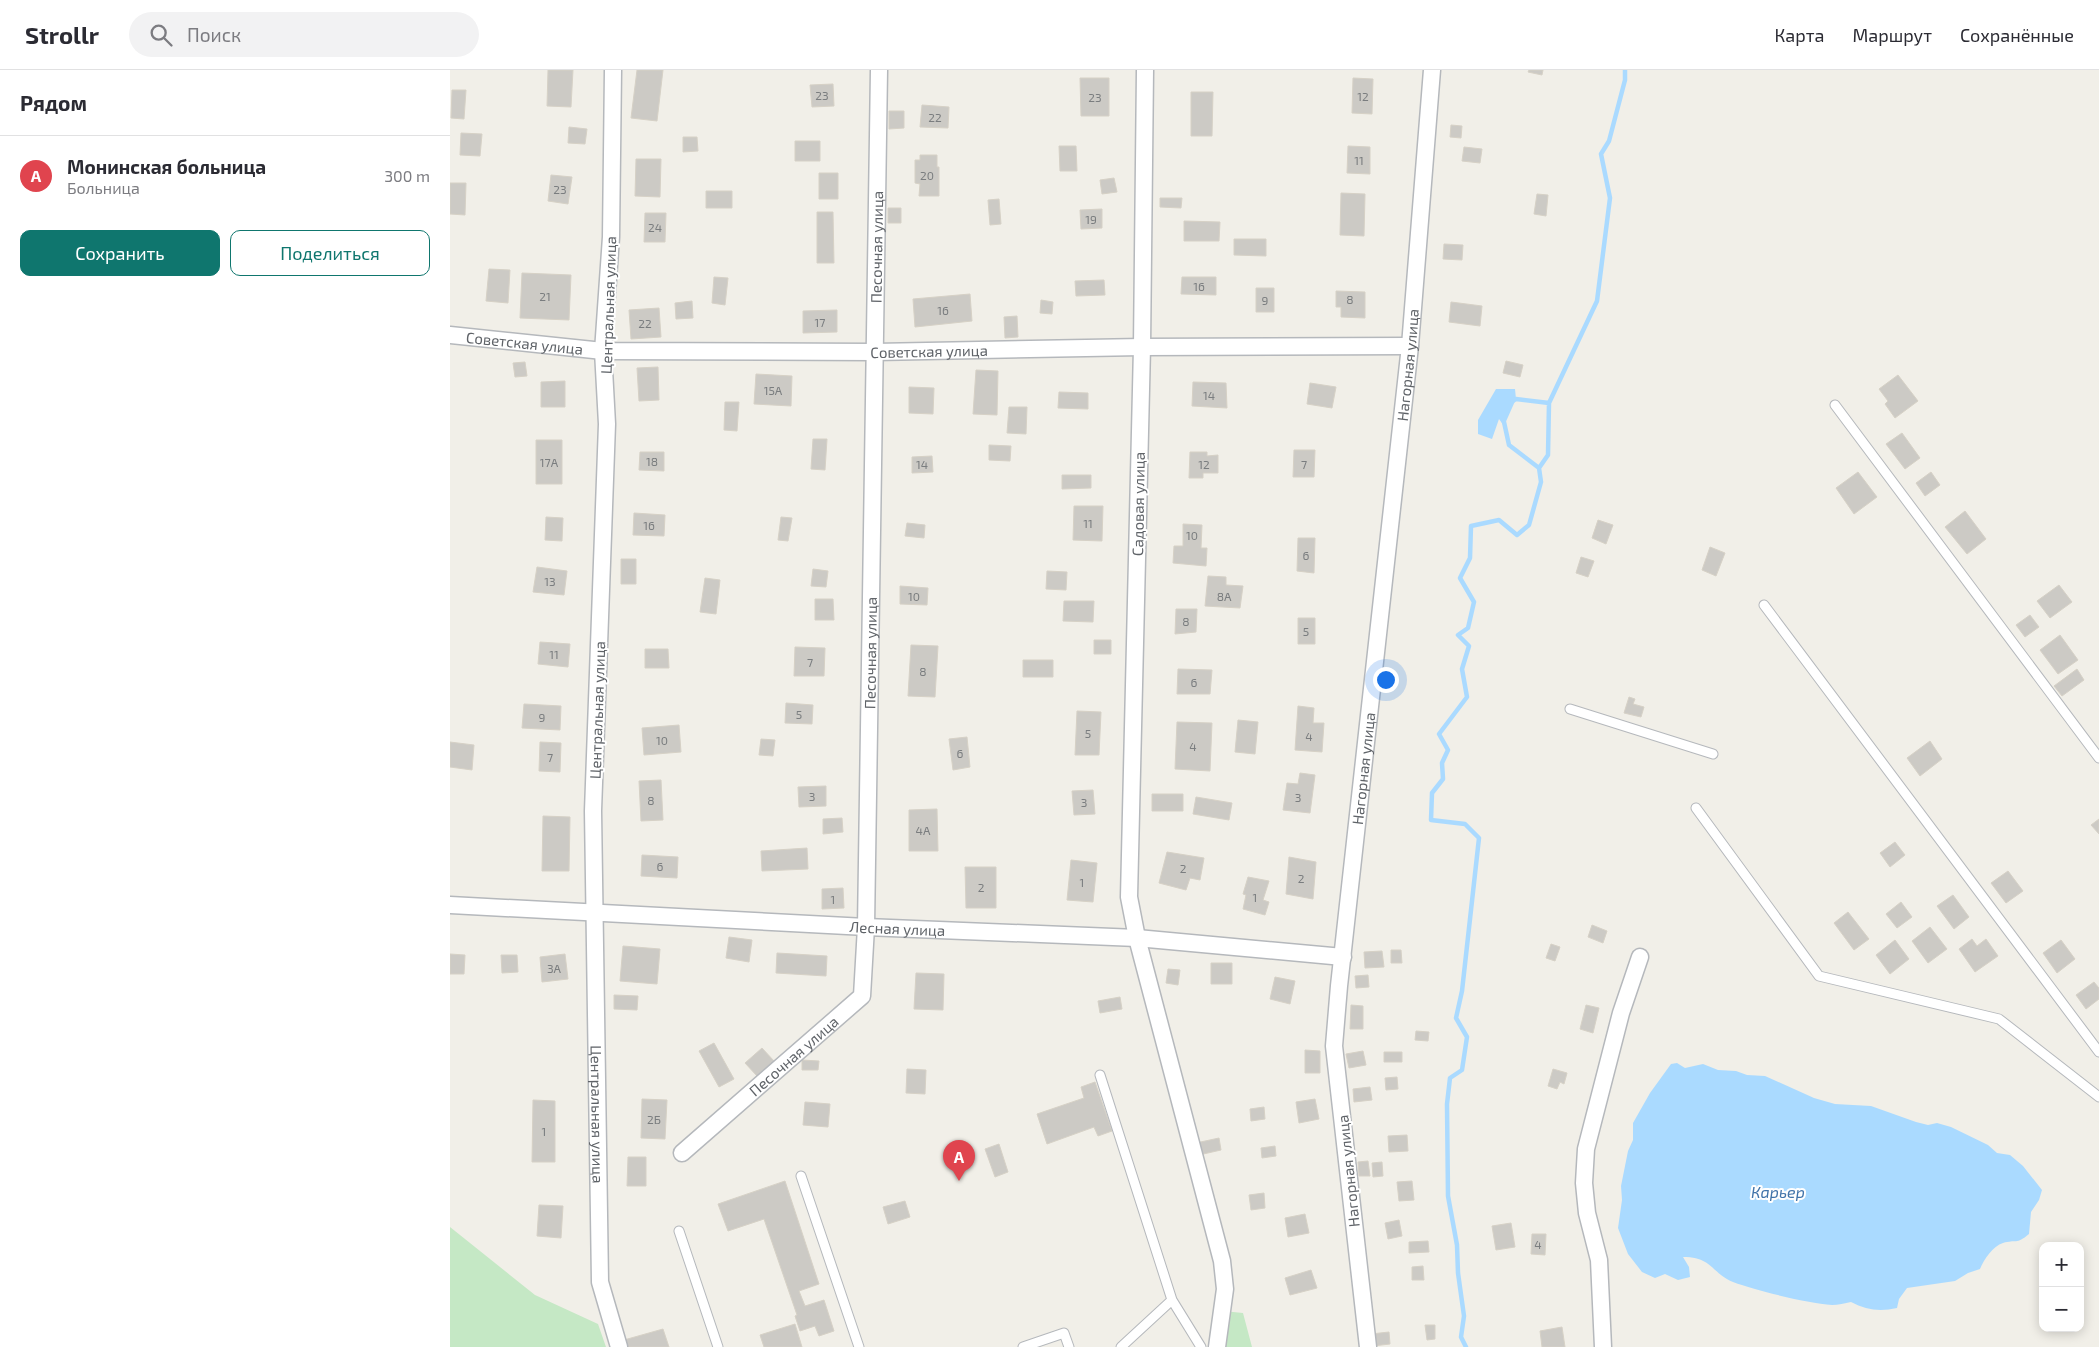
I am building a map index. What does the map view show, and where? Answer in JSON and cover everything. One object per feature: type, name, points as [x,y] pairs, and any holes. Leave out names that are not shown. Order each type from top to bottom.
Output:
[{"type":"street","name":"Центральная улица","points":[[613,70],[611,236],[604,351],[607,424],[593,811],[600,1282],[619,1347]]},
{"type":"street","name":"Песочная улица","points":[[682,1153],[862,996],[866,927],[879,70]]},
{"type":"street","name":"Садовая улица","points":[[1145,70],[1142,347],[1130,897],[1137,938],[1222,1261],[1225,1289],[1217,1347]]},
{"type":"street","name":"Нагорная улица","points":[[1368,1347],[1334,1046],[1410,346],[1432,70]]},
{"type":"street","name":"Советская улица","points":[[450,335],[604,351],[875,352],[1142,347],[1410,346]]},
{"type":"street","name":"Лесная улица","points":[[450,905],[866,927],[1137,938],[1343,957]]},
{"type":"street","points":[[1604,1347],[1599,1260],[1587,1213],[1584,1183],[1586,1149],[1621,1013],[1640,957]]},
{"type":"lane","points":[[1834,405],[2099,758]]},
{"type":"lane","points":[[1764,605],[2099,1052]]},
{"type":"lane","points":[[1570,709],[1713,754]]},
{"type":"lane","points":[[1696,808],[1819,976],[1999,1019],[2099,1097]]},
{"type":"lane","points":[[1100,1075],[1172,1300],[1201,1347]]},
{"type":"lane","points":[[801,1176],[859,1347]]},
{"type":"lane","points":[[679,1231],[718,1347]]},
{"type":"lane","points":[[1121,1347],[1172,1300]]},
{"type":"lane","points":[[1023,1347],[1064,1334],[1069,1347]]},
{"type":"green space","points":[[450,1227],[535,1295],[598,1324],[606,1347],[450,1347]]},
{"type":"green space","points":[[1213,1310],[1243,1313],[1252,1347],[1208,1347]]},
{"type":"water","points":[[1496,389],[1515,389],[1516,399],[1504,426],[1499,419],[1492,439],[1478,434],[1478,420]]},
{"type":"water","name":"Карьер","points":[[1677,1063],[1685,1068],[1703,1064],[1718,1070],[1765,1076],[1814,1098],[1835,1104],[1871,1106],[1916,1122],[1928,1125],[1937,1123],[1951,1127],[1988,1145],[1997,1153],[2010,1155],[2023,1166],[2042,1190],[2039,1200],[2031,1212],[2029,1234],[2018,1241],[1999,1245],[1989,1253],[1980,1269],[1968,1273],[1955,1281],[1907,1288],[1899,1299],[1897,1308],[1885,1310],[1862,1307],[1851,1302],[1834,1305],[1822,1304],[1768,1293],[1733,1282],[1706,1263],[1693,1258],[1683,1257],[1689,1267],[1690,1277],[1678,1280],[1665,1274],[1655,1278],[1642,1272],[1628,1254],[1618,1228],[1622,1200],[1621,1186],[1628,1151],[1633,1140],[1633,1123],[1650,1093],[1671,1064]]},
{"type":"building","points":[[548,70],[573,70],[571,107],[547,106]]},
{"type":"building","points":[[637,70],[663,70],[657,121],[631,118]]},
{"type":"building","points":[[1529,70],[1543,70],[1542,75],[1528,72]]},
{"type":"building","points":[[1080,78],[1109,78],[1109,116],[1081,116]]},
{"type":"building","points":[[1353,78],[1373,79],[1372,114],[1352,113]]},
{"type":"building","points":[[833,84],[834,106],[812,107],[810,85]]},
{"type":"building","points":[[452,90],[466,90],[464,119],[451,118]]},
{"type":"building","points":[[1191,92],[1213,92],[1212,136],[1191,136]]},
{"type":"building","points":[[922,105],[949,107],[948,128],[920,127]]},
{"type":"building","points":[[889,111],[904,111],[904,128],[889,129]]},
{"type":"building","points":[[1451,125],[1462,126],[1461,138],[1450,137]]},
{"type":"building","points":[[569,127],[587,129],[585,144],[568,143]]},
{"type":"building","points":[[461,133],[482,134],[480,156],[460,155]]},
{"type":"building","points":[[683,137],[697,137],[698,151],[683,152]]},
{"type":"building","points":[[795,141],[820,141],[820,161],[795,161]]},
{"type":"building","points":[[1059,146],[1076,146],[1077,171],[1060,171]]},
{"type":"building","points":[[1348,146],[1370,147],[1370,174],[1347,173]]},
{"type":"building","points":[[1464,147],[1482,149],[1480,163],[1462,161]]},
{"type":"building","points":[[920,155],[937,155],[939,196],[919,196],[920,184],[915,183],[915,160],[920,160]]},
{"type":"building","points":[[636,159],[661,159],[660,197],[635,196]]},
{"type":"building","points":[[819,173],[838,173],[838,199],[819,199]]},
{"type":"building","points":[[551,175],[572,177],[568,204],[548,201]]},
{"type":"building","points":[[1114,178],[1117,192],[1102,194],[1100,180]]},
{"type":"building","points":[[450,183],[466,183],[465,215],[450,214]]},
{"type":"building","points":[[706,191],[732,191],[732,208],[706,208]]},
{"type":"building","points":[[1341,193],[1365,194],[1364,236],[1340,235]]},
{"type":"building","points":[[1537,194],[1548,195],[1546,216],[1534,214]]},
{"type":"building","points":[[1160,198],[1182,198],[1181,208],[1160,207]]},
{"type":"building","points":[[999,199],[1001,224],[990,225],[988,200]]},
{"type":"building","points":[[888,208],[901,208],[901,223],[888,223]]},
{"type":"building","points":[[1102,209],[1102,228],[1081,229],[1080,210]]},
{"type":"building","points":[[817,212],[833,212],[834,263],[817,263]]},
{"type":"building","points":[[645,213],[666,213],[665,242],[644,242]]},
{"type":"building","points":[[1184,221],[1220,222],[1219,241],[1184,241]]},
{"type":"building","points":[[1234,239],[1266,239],[1266,256],[1234,255]]},
{"type":"building","points":[[1444,244],[1463,245],[1462,260],[1443,259]]},
{"type":"building","points":[[489,269],[510,270],[508,303],[486,301]]},
{"type":"building","points":[[522,273],[571,275],[569,320],[520,318]]},
{"type":"building","points":[[714,277],[728,278],[725,305],[712,303]]},
{"type":"building","points":[[1182,277],[1216,277],[1216,295],[1181,294]]},
{"type":"building","points":[[1104,280],[1105,295],[1076,296],[1075,281]]},
{"type":"building","points":[[1256,288],[1274,288],[1274,312],[1256,312]]},
{"type":"building","points":[[1336,291],[1365,292],[1365,318],[1341,317],[1341,307],[1336,307]]},
{"type":"building","points":[[970,294],[972,321],[915,327],[913,299]]},
{"type":"building","points":[[1041,300],[1053,302],[1052,314],[1040,313]]},
{"type":"building","points":[[692,301],[693,318],[676,319],[675,303]]},
{"type":"building","points":[[1451,302],[1482,306],[1480,326],[1449,322]]},
{"type":"building","points":[[659,308],[661,337],[631,339],[629,310]]},
{"type":"building","points":[[837,310],[837,332],[803,333],[803,311]]},
{"type":"building","points":[[1017,316],[1018,337],[1005,338],[1004,317]]},
{"type":"building","points":[[1506,361],[1523,365],[1520,377],[1503,373]]},
{"type":"building","points":[[525,362],[527,376],[515,377],[513,363]]},
{"type":"building","points":[[658,367],[659,400],[639,401],[637,368]]},
{"type":"building","points":[[976,370],[998,371],[997,415],[973,414]]},
{"type":"building","points":[[756,374],[792,376],[791,406],[754,404]]},
{"type":"building","points":[[1898,375],[1918,401],[1895,418],[1885,404],[1888,401],[1879,389]]},
{"type":"building","points":[[565,381],[565,407],[541,407],[541,382]]},
{"type":"building","points":[[1193,382],[1226,383],[1227,408],[1192,406]]},
{"type":"building","points":[[1310,383],[1336,387],[1332,408],[1307,404]]},
{"type":"building","points":[[909,387],[934,388],[933,414],[909,413]]},
{"type":"building","points":[[1059,392],[1088,393],[1088,409],[1058,408]]},
{"type":"building","points":[[725,402],[739,402],[737,431],[724,430]]},
{"type":"building","points":[[1009,407],[1027,407],[1026,434],[1007,433]]},
{"type":"building","points":[[1902,433],[1920,458],[1905,469],[1886,444]]},
{"type":"building","points":[[813,439],[827,439],[825,470],[811,469]]},
{"type":"building","points":[[536,440],[562,440],[562,484],[536,484]]},
{"type":"building","points":[[989,445],[1011,446],[1010,461],[989,460]]},
{"type":"building","points":[[1294,450],[1315,450],[1314,477],[1293,477]]},
{"type":"building","points":[[640,452],[664,452],[664,471],[639,470]]},
{"type":"building","points":[[1190,452],[1207,452],[1207,456],[1218,455],[1218,473],[1203,473],[1203,478],[1189,478]]},
{"type":"building","points":[[932,456],[933,472],[912,473],[912,457]]},
{"type":"building","points":[[1858,472],[1877,497],[1854,514],[1836,488]]},
{"type":"building","points":[[1931,472],[1940,485],[1925,496],[1916,483]]},
{"type":"building","points":[[1062,475],[1091,475],[1091,488],[1062,489]]},
{"type":"building","points":[[1074,506],[1103,506],[1102,541],[1073,540]]},
{"type":"building","points":[[1965,511],[1986,539],[1967,554],[1945,527]]},
{"type":"building","points":[[634,513],[665,515],[664,536],[633,535]]},
{"type":"building","points":[[546,517],[563,518],[562,541],[545,540]]},
{"type":"building","points":[[781,517],[792,518],[788,541],[778,540]]},
{"type":"building","points":[[1598,520],[1613,525],[1606,544],[1592,538]]},
{"type":"building","points":[[907,523],[925,525],[924,538],[905,536]]},
{"type":"building","points":[[1183,524],[1202,525],[1201,548],[1207,548],[1206,566],[1173,563],[1174,546],[1183,546]]},
{"type":"building","points":[[1298,538],[1315,538],[1314,573],[1297,571]]},
{"type":"building","points":[[1710,547],[1725,553],[1716,576],[1702,570]]},
{"type":"building","points":[[1581,557],[1594,561],[1588,577],[1576,573]]},
{"type":"building","points":[[621,559],[636,559],[636,584],[621,584]]},
{"type":"building","points":[[537,567],[567,571],[564,595],[533,592]]},
{"type":"building","points":[[813,569],[828,571],[826,587],[811,586]]},
{"type":"building","points":[[1047,571],[1067,572],[1066,590],[1046,589]]},
{"type":"building","points":[[1208,576],[1226,577],[1226,585],[1243,586],[1240,608],[1205,606]]},
{"type":"building","points":[[705,578],[720,580],[716,614],[700,612]]},
{"type":"building","points":[[2059,585],[2072,602],[2050,618],[2037,601]]},
{"type":"building","points":[[900,586],[928,588],[927,605],[900,604]]},
{"type":"building","points":[[815,599],[833,599],[834,620],[815,620]]},
{"type":"building","points":[[1064,601],[1094,601],[1093,622],[1063,621]]},
{"type":"building","points":[[1176,609],[1197,609],[1196,632],[1175,634]]},
{"type":"building","points":[[2030,615],[2039,627],[2025,637],[2016,625]]},
{"type":"building","points":[[1298,618],[1315,618],[1315,644],[1298,644]]},
{"type":"building","points":[[2060,635],[2078,660],[2058,674],[2040,650]]},
{"type":"building","points":[[1094,640],[1111,640],[1111,654],[1094,654]]},
{"type":"building","points":[[540,642],[570,644],[568,667],[538,664]]},
{"type":"building","points":[[911,645],[938,646],[935,697],[908,696]]},
{"type":"building","points":[[795,647],[825,648],[824,676],[794,676]]},
{"type":"building","points":[[645,649],[668,649],[669,668],[645,668]]},
{"type":"building","points":[[1023,660],[1053,660],[1053,677],[1023,677]]},
{"type":"building","points":[[1178,669],[1212,670],[1210,694],[1177,694]]},
{"type":"building","points":[[2077,669],[2084,680],[2062,696],[2054,686]]},
{"type":"building","points":[[1629,697],[1635,699],[1633,704],[1644,707],[1641,717],[1624,713]]},
{"type":"building","points":[[786,703],[813,705],[812,724],[785,723]]},
{"type":"building","points":[[524,704],[561,706],[560,730],[522,728]]},
{"type":"building","points":[[1298,706],[1314,708],[1313,723],[1324,723],[1322,752],[1295,750]]},
{"type":"building","points":[[1077,711],[1101,712],[1099,755],[1075,755]]},
{"type":"building","points":[[1238,720],[1258,722],[1255,754],[1235,752]]},
{"type":"building","points":[[1177,722],[1212,723],[1210,771],[1175,769]]},
{"type":"building","points":[[679,725],[681,752],[644,755],[642,728]]},
{"type":"building","points":[[967,737],[970,767],[953,770],[949,739]]},
{"type":"building","points":[[761,739],[775,740],[773,756],[759,755]]},
{"type":"building","points":[[1930,741],[1942,759],[1920,776],[1907,758]]},
{"type":"building","points":[[450,742],[474,745],[472,770],[450,767]]},
{"type":"building","points":[[540,742],[561,743],[560,772],[539,771]]},
{"type":"building","points":[[1300,773],[1315,775],[1310,813],[1283,810],[1287,783],[1298,784]]},
{"type":"building","points":[[661,780],[663,820],[641,821],[639,781]]},
{"type":"building","points":[[826,786],[826,806],[799,807],[798,787]]},
{"type":"building","points":[[1093,790],[1095,814],[1074,815],[1072,791]]},
{"type":"building","points":[[1152,794],[1183,794],[1183,811],[1152,811]]},
{"type":"building","points":[[1196,797],[1232,803],[1229,820],[1193,814]]},
{"type":"building","points":[[937,809],[938,851],[909,851],[909,810]]},
{"type":"building","points":[[543,816],[570,817],[569,871],[542,871]]},
{"type":"building","points":[[842,818],[843,832],[823,834],[823,819]]},
{"type":"building","points":[[2099,819],[2099,834],[2091,825]]},
{"type":"building","points":[[1895,842],[1905,855],[1890,867],[1880,853]]},
{"type":"building","points":[[807,848],[808,869],[762,871],[761,851]]},
{"type":"building","points":[[1167,852],[1204,858],[1200,880],[1190,878],[1186,890],[1159,883]]},
{"type":"building","points":[[642,855],[678,857],[677,878],[641,876]]},
{"type":"building","points":[[1289,857],[1316,862],[1313,899],[1286,894]]},
{"type":"building","points":[[1071,860],[1097,863],[1093,902],[1067,900]]},
{"type":"building","points":[[965,867],[996,867],[996,908],[966,908]]},
{"type":"building","points":[[2008,871],[2023,891],[2006,903],[1991,883]]},
{"type":"building","points":[[1248,877],[1269,881],[1263,900],[1269,902],[1265,915],[1243,909],[1246,895],[1243,894]]},
{"type":"building","points":[[843,888],[844,908],[822,909],[822,889]]},
{"type":"building","points":[[1953,895],[1969,917],[1954,929],[1937,906]]},
{"type":"building","points":[[1901,902],[1912,917],[1897,928],[1886,914]]},
{"type":"building","points":[[1848,912],[1869,939],[1854,950],[1834,923]]},
{"type":"building","points":[[1592,925],[1607,931],[1603,943],[1588,937]]},
{"type":"building","points":[[1930,927],[1947,949],[1928,963],[1912,941]]},
{"type":"building","points":[[729,937],[752,940],[749,962],[726,958]]},
{"type":"building","points":[[1972,939],[1977,946],[1986,939],[1998,956],[1975,972],[1959,949]]},
{"type":"building","points":[[1895,940],[1909,959],[1890,974],[1876,955]]},
{"type":"building","points":[[2061,940],[2075,959],[2057,973],[2043,953]]},
{"type":"building","points":[[1551,944],[1560,947],[1555,961],[1546,958]]},
{"type":"building","points":[[623,946],[660,949],[657,984],[620,981]]},
{"type":"building","points":[[1391,950],[1401,950],[1402,963],[1391,963]]},
{"type":"building","points":[[1382,951],[1384,967],[1365,968],[1364,952]]},
{"type":"building","points":[[777,953],[827,956],[826,976],[776,973]]},
{"type":"building","points":[[450,954],[465,955],[464,974],[450,974]]},
{"type":"building","points":[[565,954],[568,979],[542,982],[540,957]]},
{"type":"building","points":[[501,955],[517,955],[518,972],[502,973]]},
{"type":"building","points":[[1211,963],[1232,963],[1232,984],[1211,984]]},
{"type":"building","points":[[1168,969],[1180,970],[1178,985],[1166,983]]},
{"type":"building","points":[[916,973],[944,974],[943,1010],[914,1009]]},
{"type":"building","points":[[1368,975],[1369,987],[1356,988],[1355,976]]},
{"type":"building","points":[[1275,977],[1295,981],[1290,1004],[1270,999]]},
{"type":"building","points":[[2094,982],[2099,988],[2099,999],[2086,1009],[2076,995]]},
{"type":"building","points":[[614,995],[638,996],[637,1010],[614,1009]]},
{"type":"building","points":[[1120,997],[1122,1009],[1100,1013],[1098,1001]]},
{"type":"building","points":[[1351,1005],[1363,1006],[1363,1029],[1350,1029]]},
{"type":"building","points":[[1586,1005],[1599,1008],[1593,1033],[1580,1029]]},
{"type":"building","points":[[1416,1031],[1429,1032],[1428,1041],[1415,1040]]},
{"type":"building","points":[[714,1043],[734,1079],[719,1087],[699,1051]]},
{"type":"building","points":[[762,1048],[774,1061],[757,1076],[745,1063]]},
{"type":"building","points":[[1305,1050],[1320,1051],[1320,1073],[1305,1073]]},
{"type":"building","points":[[1363,1051],[1366,1065],[1349,1068],[1346,1054]]},
{"type":"building","points":[[1384,1052],[1402,1052],[1402,1062],[1384,1062]]},
{"type":"building","points":[[802,1060],[819,1061],[818,1070],[802,1070]]},
{"type":"building","points":[[907,1069],[926,1070],[925,1094],[906,1093]]},
{"type":"building","points":[[1553,1069],[1567,1073],[1564,1084],[1560,1082],[1557,1089],[1548,1086]]},
{"type":"building","points":[[1397,1077],[1398,1089],[1386,1090],[1385,1078]]},
{"type":"building","points":[[1095,1082],[1112,1131],[1098,1136],[1094,1127],[1047,1144],[1037,1114],[1084,1098],[1081,1087]]},
{"type":"building","points":[[1370,1087],[1372,1100],[1354,1102],[1353,1089]]},
{"type":"building","points":[[642,1099],[667,1100],[665,1139],[641,1138]]},
{"type":"building","points":[[1315,1099],[1319,1119],[1299,1123],[1296,1102]]},
{"type":"building","points":[[533,1100],[555,1101],[555,1162],[532,1162]]},
{"type":"building","points":[[805,1102],[830,1104],[828,1127],[803,1125]]},
{"type":"building","points":[[1264,1107],[1265,1119],[1251,1121],[1250,1109]]},
{"type":"building","points":[[1407,1135],[1408,1151],[1389,1152],[1388,1136]]},
{"type":"building","points":[[1219,1138],[1221,1150],[1199,1155],[1196,1143]]},
{"type":"building","points":[[999,1144],[1008,1172],[995,1177],[985,1149]]},
{"type":"building","points":[[1275,1146],[1276,1156],[1262,1158],[1261,1148]]},
{"type":"building","points":[[628,1157],[646,1157],[646,1186],[627,1186]]},
{"type":"building","points":[[1368,1161],[1370,1176],[1359,1176],[1358,1162]]},
{"type":"building","points":[[1382,1162],[1383,1176],[1373,1177],[1372,1163]]},
{"type":"building","points":[[785,1181],[819,1284],[799,1291],[805,1306],[824,1300],[834,1331],[819,1336],[815,1326],[800,1331],[795,1316],[797,1315],[764,1219],[728,1231],[718,1204]]},
{"type":"building","points":[[1412,1181],[1414,1200],[1399,1201],[1397,1182]]},
{"type":"building","points":[[1264,1193],[1265,1208],[1251,1210],[1249,1195]]},
{"type":"building","points":[[905,1201],[910,1217],[888,1224],[883,1207]]},
{"type":"building","points":[[539,1205],[563,1206],[561,1238],[537,1236]]},
{"type":"building","points":[[1305,1214],[1309,1233],[1288,1237],[1285,1218]]},
{"type":"building","points":[[1399,1220],[1402,1236],[1388,1239],[1385,1223]]},
{"type":"building","points":[[1511,1223],[1515,1247],[1496,1250],[1492,1226]]},
{"type":"building","points":[[1532,1234],[1546,1234],[1545,1255],[1531,1254]]},
{"type":"building","points":[[1428,1241],[1429,1252],[1409,1253],[1409,1242]]},
{"type":"building","points":[[1423,1266],[1424,1280],[1412,1280],[1412,1267]]},
{"type":"building","points":[[1311,1270],[1317,1288],[1290,1295],[1285,1278]]},
{"type":"building","points":[[795,1324],[802,1347],[764,1347],[760,1335]]},
{"type":"building","points":[[1425,1325],[1435,1325],[1435,1339],[1427,1340]]},
{"type":"building","points":[[1562,1327],[1565,1347],[1542,1347],[1540,1331]]},
{"type":"building","points":[[663,1329],[669,1347],[626,1347],[624,1340]]},
{"type":"building","points":[[1389,1332],[1390,1344],[1373,1346],[1371,1334]]},
{"type":"waterway","points":[[1466,1347],[1461,1337],[1464,1316],[1458,1273],[1457,1245],[1448,1196],[1447,1104],[1450,1078],[1462,1070],[1467,1037],[1456,1018],[1462,991],[1479,838],[1465,824],[1431,820],[1432,793],[1443,779],[1442,763],[1448,750],[1439,734],[1467,697],[1462,669],[1469,646],[1458,635],[1468,628],[1474,602],[1460,578],[1470,558],[1471,526],[1499,520],[1517,535],[1529,525],[1541,482],[1539,468],[1548,455],[1549,403],[1597,301],[1610,198],[1601,154],[1609,141],[1625,80],[1625,70]]},
{"type":"waterway","points":[[1513,401],[1516,399],[1549,403]]},
{"type":"waterway","points":[[1504,422],[1509,445],[1539,468]]},
{"type":"place","name":"Монинская больница","points":[[959,1181]]}]
